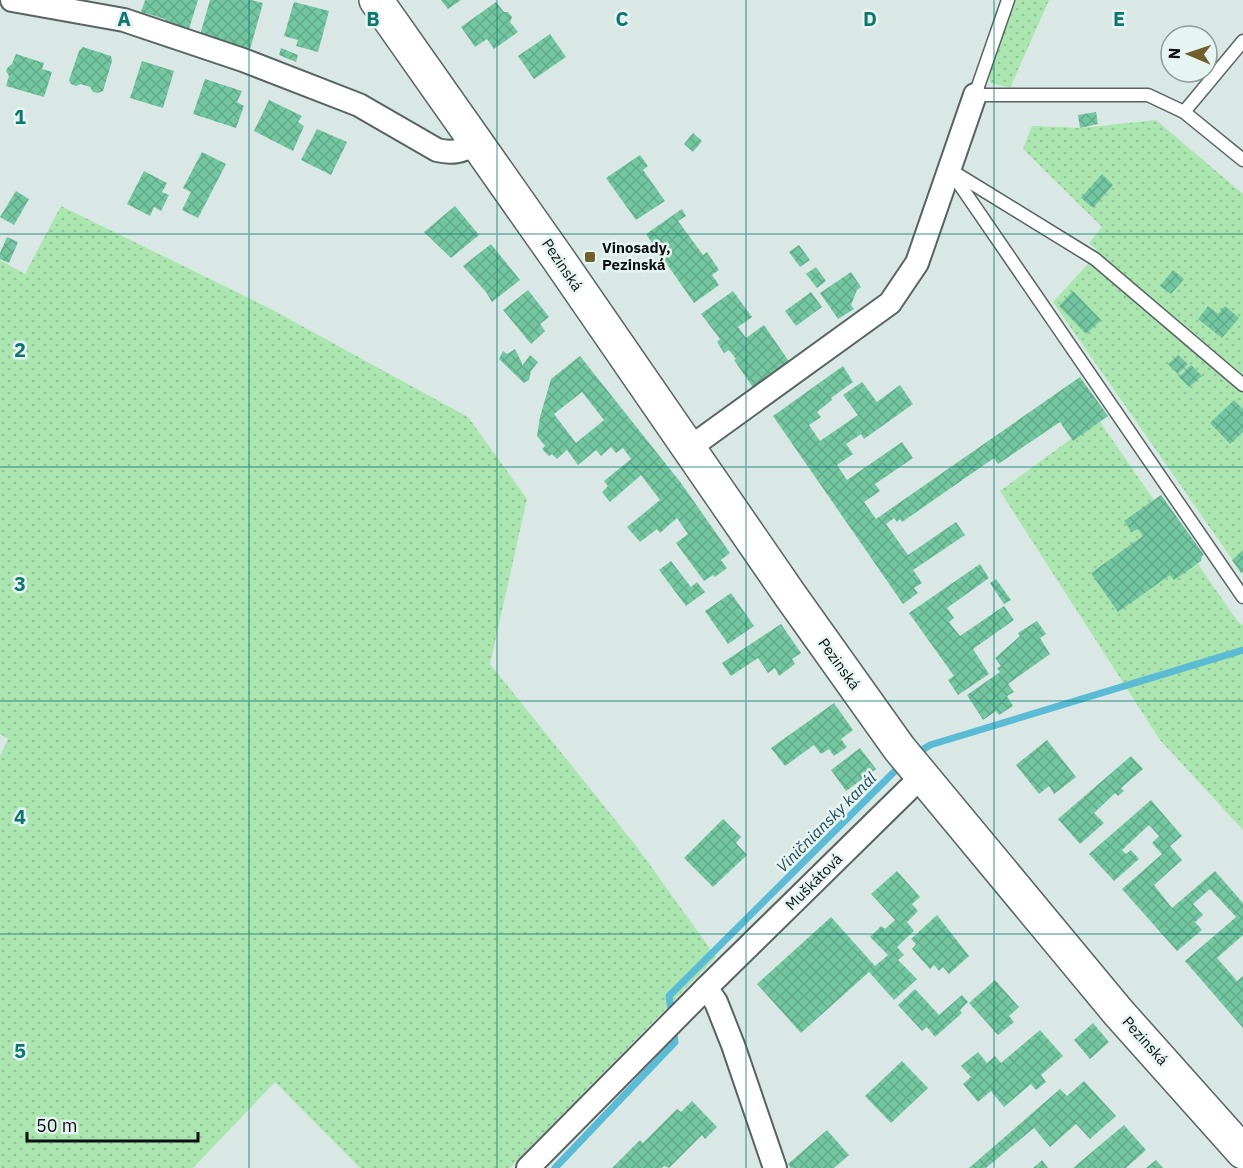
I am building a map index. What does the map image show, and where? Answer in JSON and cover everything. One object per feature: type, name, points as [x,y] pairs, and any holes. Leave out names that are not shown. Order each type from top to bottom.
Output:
[{"type":"main road","name":"Pezinská","points":[[376,0],[790,595],[911,762],[1118,1012],[1243,1152]]},
{"type":"street","points":[[12,0],[124,20],[243,60],[359,105],[436,150],[449,153],[461,152],[476,144]]},
{"type":"street","points":[[688,448],[890,303],[917,263],[975,95]]},
{"type":"street","name":"Muškátová","points":[[528,1168],[706,988],[911,762]]},
{"type":"street","points":[[706,988],[716,1002],[733,1045],[775,1168]]},
{"type":"lane","points":[[1008,0],[975,95],[1148,95],[1184,112],[1243,160]]},
{"type":"lane","points":[[1184,112],[1243,40]]},
{"type":"lane","points":[[949,169],[1095,259],[1243,385]]},
{"type":"lane","points":[[949,169],[1243,597]]},
{"type":"green space","points":[[1013,0],[1049,0],[1010,88],[990,83],[989,66]]},
{"type":"green space","points":[[1156,120],[1243,194],[1243,575],[1053,302],[1099,252],[1089,243],[1102,227],[1023,149],[1032,126],[1081,128]]},
{"type":"green space","points":[[61,206],[267,307],[468,417],[527,499],[490,664],[637,847],[716,957],[510,1168],[360,1168],[275,1082],[193,1168],[0,1168],[0,756],[8,739],[0,734],[0,260],[25,274]]},
{"type":"green space","points":[[1098,419],[1238,622],[1243,625],[1243,830],[1160,740],[1000,491]]},
{"type":"building","points":[[145,0],[198,0],[187,35],[162,27],[165,19],[141,12]]},
{"type":"building","points":[[210,0],[251,0],[263,3],[249,53],[200,35]]},
{"type":"building","points":[[441,0],[461,0],[448,9]]},
{"type":"building","points":[[294,2],[329,11],[318,52],[296,46],[298,40],[284,36]]},
{"type":"building","points":[[496,2],[504,12],[508,12],[512,17],[510,22],[518,32],[494,49],[487,39],[475,47],[461,27]]},
{"type":"building","points":[[550,34],[566,57],[534,79],[518,56]]},
{"type":"building","points":[[83,47],[111,56],[112,61],[103,91],[98,93],[81,84],[76,86],[71,84],[69,80],[79,51]]},
{"type":"building","points":[[281,48],[298,55],[296,62],[279,55]]},
{"type":"building","points":[[16,54],[44,63],[42,69],[52,72],[44,97],[6,86],[9,76],[6,71]]},
{"type":"building","points":[[142,61],[174,71],[163,108],[130,98]]},
{"type":"building","points":[[205,79],[242,91],[237,102],[244,106],[236,128],[193,114]]},
{"type":"building","points":[[269,100],[302,116],[298,122],[304,126],[293,151],[254,131]]},
{"type":"building","points":[[1096,112],[1098,124],[1080,128],[1078,115]]},
{"type":"building","points":[[317,129],[347,142],[331,175],[301,160]]},
{"type":"building","points":[[693,133],[702,141],[693,152],[684,144]]},
{"type":"building","points":[[202,152],[226,164],[198,218],[182,210],[191,192],[183,188]]},
{"type":"building","points":[[640,155],[648,166],[643,170],[665,201],[636,220],[606,178]]},
{"type":"building","points":[[144,171],[167,183],[162,192],[169,195],[161,211],[154,207],[150,216],[127,204]]},
{"type":"building","points":[[1102,174],[1113,185],[1093,208],[1081,198]]},
{"type":"building","points":[[16,191],[29,199],[14,225],[0,217]]},
{"type":"building","points":[[455,206],[479,235],[451,258],[424,232]]},
{"type":"building","points":[[682,209],[686,216],[678,221],[703,255],[707,252],[719,270],[712,275],[719,285],[694,303],[646,234]]},
{"type":"building","points":[[7,237],[18,242],[9,263],[0,259],[0,253]]},
{"type":"building","points":[[491,244],[520,280],[492,302],[463,266]]},
{"type":"building","points":[[799,245],[810,260],[800,267],[789,252]]},
{"type":"building","points":[[816,267],[826,281],[817,288],[806,274]]},
{"type":"building","points":[[1173,270],[1184,279],[1171,294],[1160,286]]},
{"type":"building","points":[[851,272],[861,287],[857,290],[851,305],[854,309],[838,319],[820,293]]},
{"type":"building","points":[[528,290],[549,317],[540,324],[545,331],[531,344],[503,310]]},
{"type":"building","points":[[733,291],[752,317],[738,327],[746,338],[764,325],[790,363],[754,389],[729,350],[724,353],[717,342],[720,339],[701,314]]},
{"type":"building","points":[[1073,291],[1101,320],[1086,334],[1059,306]]},
{"type":"building","points":[[811,292],[822,307],[796,326],[785,311]]},
{"type":"building","points":[[1208,306],[1218,314],[1225,306],[1239,318],[1222,338],[1198,319]]},
{"type":"building","points":[[515,349],[522,366],[530,355],[538,362],[531,371],[529,380],[524,383],[499,359],[503,351],[507,354]]},
{"type":"building","points":[[1178,355],[1188,364],[1178,374],[1168,364]]},
{"type":"building","points":[[580,356],[681,483],[730,553],[721,560],[727,568],[715,577],[713,575],[704,581],[676,543],[688,534],[677,518],[660,533],[657,529],[640,542],[627,527],[660,500],[641,475],[610,502],[602,492],[608,486],[604,481],[631,459],[623,448],[616,453],[611,447],[601,456],[596,450],[578,465],[567,450],[557,459],[552,454],[549,456],[542,449],[545,446],[537,436],[551,379]],"holes":[[[582,392],[604,420],[576,443],[554,414]]]},
{"type":"building","points":[[1191,365],[1202,376],[1189,387],[1179,377]]},
{"type":"building","points":[[843,366],[853,382],[831,398],[832,400],[817,412],[821,417],[809,425],[820,441],[858,415],[843,395],[862,382],[877,402],[900,385],[913,404],[864,439],[861,434],[846,444],[853,454],[837,465],[847,480],[902,442],[913,458],[875,484],[880,491],[864,502],[876,519],[1080,377],[1108,416],[1073,441],[1060,422],[998,464],[994,458],[902,522],[900,519],[897,522],[894,518],[886,524],[908,555],[956,522],[965,535],[913,570],[922,583],[914,588],[918,593],[903,604],[773,416]]},
{"type":"building","points":[[1234,400],[1243,409],[1243,432],[1230,444],[1210,423]]},
{"type":"building","points":[[1161,495],[1204,555],[1201,561],[1174,580],[1170,575],[1118,612],[1091,573],[1143,536],[1138,529],[1132,532],[1124,521]]},
{"type":"building","points":[[1243,550],[1243,571],[1241,573],[1232,560]]},
{"type":"building","points":[[671,561],[691,587],[697,582],[705,592],[686,606],[659,570]]},
{"type":"building","points":[[980,564],[989,578],[947,608],[954,618],[949,622],[960,636],[1004,606],[1014,620],[973,649],[989,674],[958,695],[948,680],[954,676],[909,613]]},
{"type":"building","points":[[996,579],[1011,600],[1004,604],[990,583]]},
{"type":"building","points":[[731,593],[754,626],[728,644],[705,611]]},
{"type":"building","points":[[1037,621],[1046,634],[1040,638],[1050,654],[1008,684],[1014,692],[1007,696],[1013,706],[999,715],[996,711],[983,720],[967,695],[1000,672],[997,668],[1001,666],[995,658],[1020,636],[1018,633]]},
{"type":"building","points":[[781,624],[801,653],[792,659],[795,664],[779,676],[775,668],[768,673],[758,658],[731,676],[722,663]]},
{"type":"building","points":[[834,703],[853,730],[841,739],[847,747],[834,756],[829,749],[821,754],[814,745],[785,766],[771,748]]},
{"type":"building","points":[[1047,740],[1076,777],[1054,794],[1049,786],[1039,794],[1016,765]]},
{"type":"building","points":[[860,748],[876,769],[846,791],[831,770]]},
{"type":"building","points":[[1131,756],[1143,769],[1121,788],[1124,791],[1118,796],[1115,793],[1094,813],[1104,823],[1080,844],[1058,819]]},
{"type":"building","points":[[1151,800],[1182,836],[1170,846],[1182,860],[1154,885],[1172,908],[1215,871],[1243,903],[1243,935],[1217,958],[1237,981],[1243,976],[1243,1028],[1185,961],[1236,917],[1210,889],[1193,904],[1203,915],[1195,922],[1202,930],[1177,951],[1122,889],[1162,854],[1152,843],[1159,836],[1149,825],[1122,850],[1126,854],[1131,850],[1139,859],[1114,881],[1089,854]]},
{"type":"building","points":[[723,819],[741,837],[736,843],[747,855],[713,887],[684,858]]},
{"type":"building","points":[[897,871],[920,897],[912,904],[918,911],[907,922],[914,931],[897,947],[904,955],[898,960],[917,979],[894,1000],[869,972],[801,1033],[757,984],[831,917],[875,966],[888,955],[870,937],[881,926],[885,929],[895,920],[871,894]]},
{"type":"building","points":[[937,915],[969,956],[949,974],[943,967],[939,971],[934,965],[930,969],[912,949],[916,944],[911,939]]},
{"type":"building","points":[[995,980],[1019,1007],[1009,1016],[1014,1022],[998,1035],[969,1003]]},
{"type":"building","points":[[915,989],[939,1015],[962,995],[968,1002],[960,1010],[962,1013],[935,1037],[927,1027],[922,1031],[898,1005]]},
{"type":"building","points":[[1093,1023],[1109,1042],[1090,1059],[1074,1040]]},
{"type":"building","points":[[1040,1030],[1063,1056],[1041,1075],[1046,1082],[1036,1090],[1031,1084],[1004,1107],[991,1091],[978,1102],[963,1084],[971,1077],[961,1066],[978,1052],[987,1063],[995,1056],[1001,1063]]},
{"type":"building","points":[[902,1061],[928,1088],[891,1123],[865,1096]]},
{"type":"building","points":[[1084,1081],[1116,1116],[1090,1139],[1076,1124],[1050,1147],[1034,1128],[986,1168],[969,1168],[1060,1089],[1067,1096]]},
{"type":"building","points":[[692,1101],[717,1127],[705,1139],[702,1135],[669,1168],[664,1166],[662,1168],[612,1168],[640,1140],[643,1143],[677,1109],[681,1112]]},
{"type":"building","points":[[1124,1125],[1146,1150],[1126,1168],[1073,1168]]},
{"type":"building","points":[[827,1130],[849,1155],[834,1168],[791,1168],[788,1164]]},
{"type":"building","points":[[1042,1160],[1048,1168],[1033,1168]]},
{"type":"building","points":[[1156,1160],[1163,1168],[1146,1168]]},
{"type":"waterway","name":"Viničniansky kanál","points":[[916,754],[930,745],[1243,650]]},
{"type":"waterway","name":"Viničniansky kanál","points":[[672,1016],[669,996],[902,764]]},
{"type":"waterway","name":"Viničniansky kanál","points":[[555,1168],[675,1042],[673,1027]]},
{"type":"place","name":"Vinosady, Pezinská","points":[[590,257]]}]
